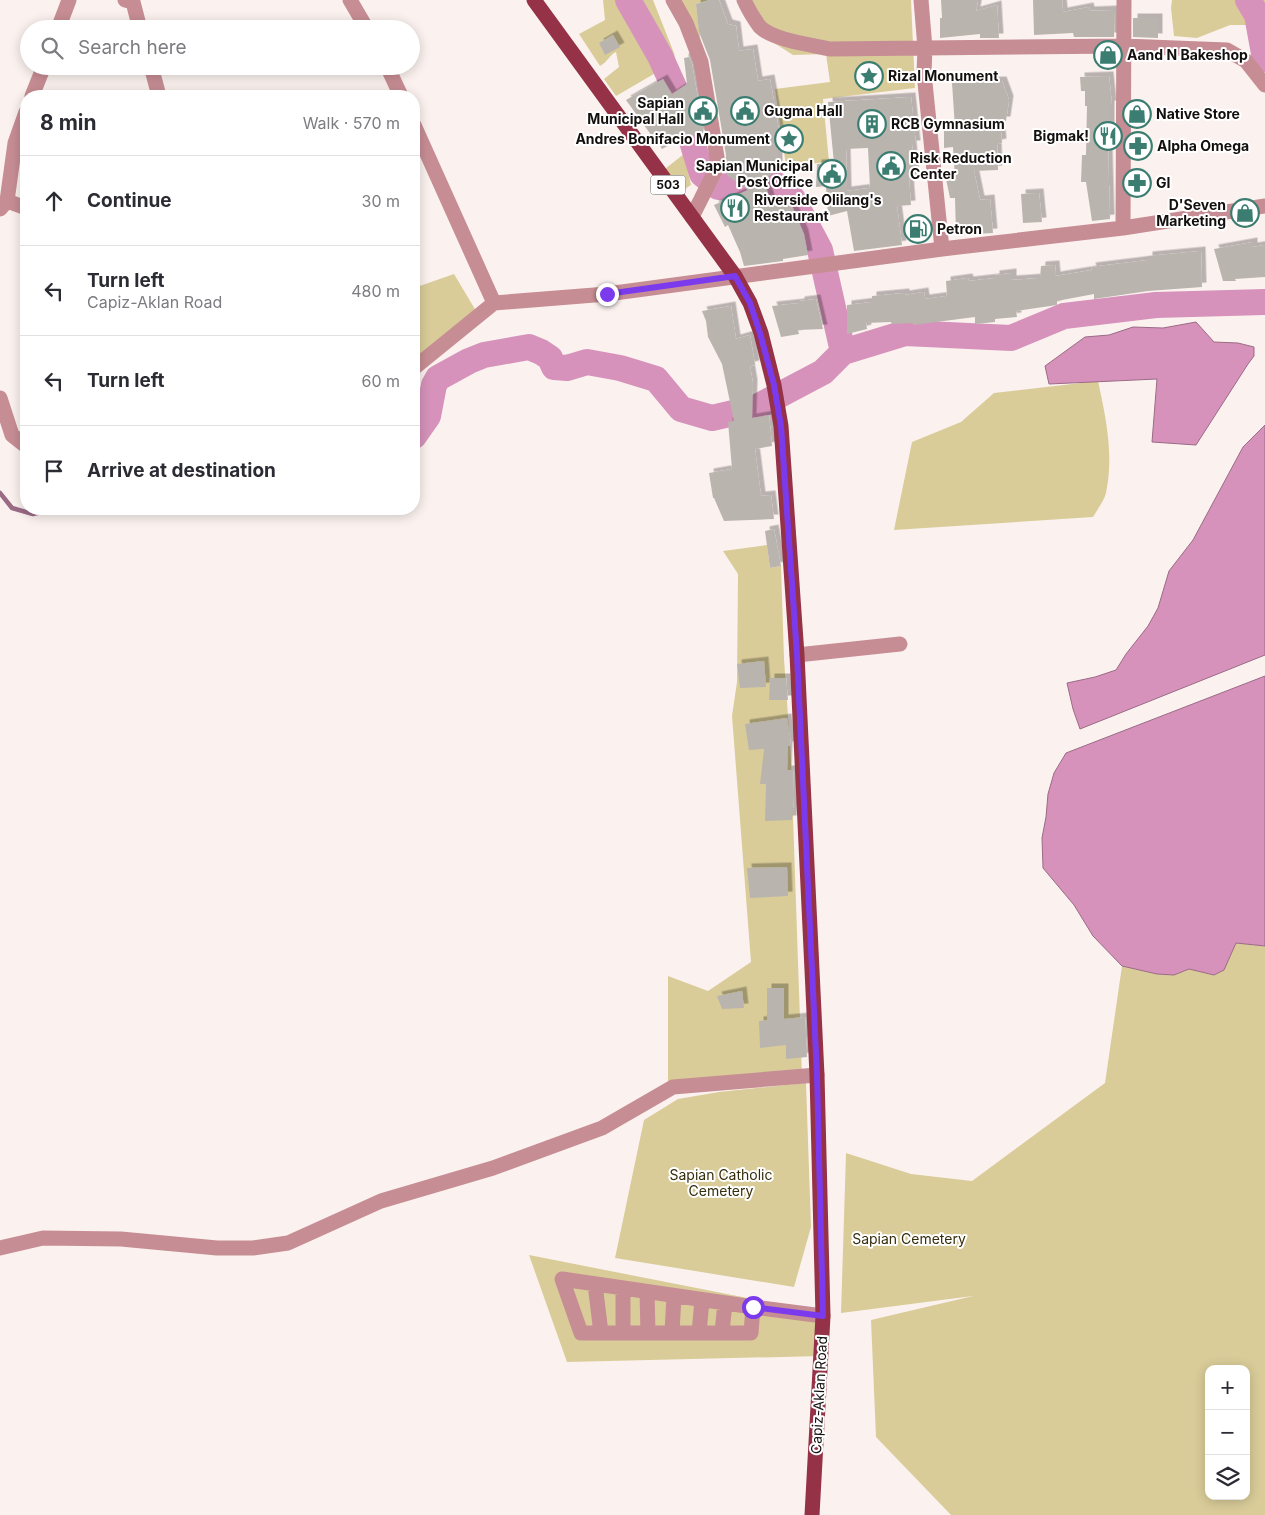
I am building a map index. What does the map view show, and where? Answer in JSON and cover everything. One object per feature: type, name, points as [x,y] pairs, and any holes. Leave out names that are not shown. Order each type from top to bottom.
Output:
[{"type":"main road","name":"Capiz-Aklan Road","points":[[534,0],[735,276],[750,303],[774,385],[781,426],[797,655],[817,1075],[823,1316],[812,1515]]},
{"type":"street","points":[[61,20],[69,0]]},
{"type":"street","points":[[125,0],[133,2],[138,20]]},
{"type":"street","points":[[350,0],[362,20]]},
{"type":"street","points":[[673,0],[686,23],[701,62],[717,157],[716,169],[692,217]]},
{"type":"street","points":[[744,0],[761,28],[790,41],[830,49],[1124,46],[1227,50],[1246,61],[1265,85]]},
{"type":"street","points":[[921,0],[925,48],[924,73],[942,249]]},
{"type":"street","points":[[1122,228],[1124,0]]},
{"type":"street","points":[[34,90],[40,75]]},
{"type":"street","points":[[153,75],[157,90]]},
{"type":"street","points":[[391,75],[398,90]]},
{"type":"street","points":[[20,129],[15,143],[4,205],[20,207]]},
{"type":"street","points":[[420,138],[494,303]]},
{"type":"street","points":[[420,363],[494,303],[607,294],[847,261],[1122,228],[1265,206]]},
{"type":"street","points":[[0,398],[12,435],[20,441]]},
{"type":"street","points":[[797,655],[900,644]]},
{"type":"street","points":[[0,1248],[43,1238],[121,1239],[226,1248],[253,1248],[288,1243],[381,1201],[493,1168],[602,1128],[673,1087],[817,1075]]},
{"type":"street","points":[[753,1307],[751,1333],[580,1333],[562,1279],[823,1316]]},
{"type":"street","points":[[595,1284],[601,1333]]},
{"type":"street","points":[[623,1289],[624,1333]]},
{"type":"street","points":[[647,1292],[648,1333]]},
{"type":"street","points":[[672,1332],[674,1296]]},
{"type":"street","points":[[699,1333],[702,1300]]},
{"type":"street","points":[[722,1332],[725,1303]]},
{"type":"green space","points":[[603,0],[653,0],[674,53],[682,89],[669,86],[659,71],[616,96],[604,79],[619,67],[616,52],[600,66],[579,34],[605,20]]},
{"type":"green space","points":[[672,0],[710,0],[696,4],[701,44]]},
{"type":"green space","points":[[744,0],[911,0],[915,88],[823,99],[829,162],[786,166],[775,89],[830,82],[826,54],[793,55],[752,29]]},
{"type":"green space","points":[[1172,0],[1265,0],[1265,60],[1259,57],[1247,25],[1230,25],[1197,38],[1174,36]]},
{"type":"green space","points":[[684,154],[691,185],[679,193],[661,172]]},
{"type":"green space","points":[[454,274],[482,321],[420,368],[420,286]]},
{"type":"green space","points":[[1098,381],[1108,437],[1109,465],[1106,493],[1093,517],[894,530],[912,442],[961,422],[994,393]]},
{"type":"green space","points":[[767,545],[770,568],[781,566],[784,659],[791,759],[802,1077],[668,1089],[668,976],[708,991],[751,962],[732,716],[737,682],[738,574],[723,551]]},
{"type":"green space","name":"Sapian Cemetery","points":[[1236,943],[1265,946],[1265,1515],[951,1515],[876,1437],[871,1320],[973,1296],[841,1313],[846,1153],[911,1174],[972,1181],[1105,1083],[1122,966],[1157,974],[1174,975],[1189,969],[1214,975],[1224,970]]},
{"type":"green space","name":"Sapian Catholic Cemetery","points":[[806,1083],[811,1227],[794,1287],[615,1258],[644,1120],[678,1099],[719,1092]]},
{"type":"green space","points":[[529,1255],[823,1313],[821,1356],[567,1362]]},
{"type":"shaded area","points":[[1196,322],[1214,342],[1238,343],[1254,347],[1254,356],[1196,445],[1152,442],[1157,379],[1049,384],[1045,366],[1085,337],[1109,335],[1133,327],[1163,328]]},
{"type":"shaded area","points":[[1265,425],[1265,655],[1080,729],[1067,683],[1116,670],[1148,626],[1158,608],[1169,571],[1193,540],[1243,447]]},
{"type":"shaded area","points":[[1265,676],[1265,946],[1236,943],[1224,970],[1214,975],[1189,969],[1174,975],[1157,974],[1122,966],[1093,936],[1074,905],[1043,868],[1042,838],[1048,794],[1054,773],[1066,753]]},
{"type":"building","points":[[710,0],[719,0],[728,24],[736,26],[739,51],[753,49],[758,81],[770,79],[782,148],[778,148],[778,169],[764,181],[772,205],[789,199],[804,234],[808,255],[783,259],[783,261],[744,266],[728,225],[725,227],[714,205],[748,190],[725,172],[726,155],[710,60],[699,32],[696,4]]},
{"type":"building","points":[[941,0],[978,0],[976,11],[997,5],[999,38],[980,38],[980,34],[940,38]]},
{"type":"building","points":[[1033,0],[1062,0],[1063,12],[1089,7],[1090,11],[1115,10],[1114,37],[1074,37],[1073,33],[1034,35]]},
{"type":"building","points":[[1133,18],[1158,18],[1158,38],[1133,37]]},
{"type":"building","points":[[613,35],[620,47],[605,55],[599,43]]},
{"type":"building","points":[[689,57],[692,64],[704,134],[687,136],[662,149],[656,138],[654,139],[626,100],[663,79],[672,94],[687,84],[684,58]]},
{"type":"building","points":[[1109,76],[1112,105],[1110,105],[1110,149],[1108,149],[1110,219],[1092,221],[1086,182],[1081,182],[1082,155],[1086,155],[1087,106],[1085,106],[1085,91],[1081,91],[1080,77]]},
{"type":"building","points":[[1002,81],[1009,100],[1006,121],[1000,121],[1002,143],[997,144],[998,170],[974,171],[980,200],[990,199],[993,233],[956,235],[955,198],[950,198],[946,179],[955,178],[953,147],[944,148],[944,130],[955,128],[952,83]]},
{"type":"building","points":[[911,97],[916,145],[912,145],[915,179],[909,179],[911,205],[897,206],[902,245],[854,251],[847,211],[828,216],[826,186],[816,187],[817,164],[834,163],[828,102]],"holes":[[[868,148],[870,188],[847,191],[846,149]]]},
{"type":"building","points":[[1039,193],[1042,222],[1023,223],[1021,194]]},
{"type":"building","points":[[1253,242],[1253,247],[1265,245],[1265,277],[1223,281],[1214,249]]},
{"type":"building","points":[[1201,251],[1202,287],[1148,291],[1094,299],[1094,294],[1057,301],[1057,305],[1016,311],[1017,317],[995,319],[995,322],[975,324],[975,317],[913,325],[913,323],[892,324],[891,322],[866,323],[867,329],[847,334],[847,305],[872,302],[872,296],[905,293],[905,295],[924,292],[925,299],[947,296],[946,281],[968,278],[969,281],[995,278],[995,275],[1012,273],[1012,280],[1040,278],[1041,266],[1055,265],[1056,276],[1092,270],[1091,267],[1148,260],[1148,256]]},
{"type":"building","points":[[816,299],[823,329],[798,330],[799,334],[781,337],[772,306]]},
{"type":"building","points":[[731,306],[736,339],[750,335],[755,365],[750,366],[753,384],[752,418],[769,415],[772,446],[755,449],[761,496],[771,495],[774,519],[724,521],[713,498],[709,473],[732,469],[728,422],[734,421],[722,364],[708,337],[706,321],[702,311]]},
{"type":"building","points":[[774,529],[781,566],[770,568],[765,531]]},
{"type":"building","points":[[764,661],[766,687],[740,688],[737,664]]},
{"type":"building","points":[[770,678],[786,678],[788,700],[769,700]]},
{"type":"building","points":[[787,718],[791,746],[788,746],[787,770],[793,770],[794,796],[792,820],[765,821],[766,784],[760,784],[764,749],[749,750],[745,724]]},
{"type":"building","points":[[787,867],[788,896],[750,898],[747,868]]},
{"type":"building","points":[[767,988],[784,988],[784,1019],[805,1017],[807,1057],[786,1059],[786,1045],[760,1048],[759,1021],[767,1020]]},
{"type":"building","points":[[742,991],[744,1008],[722,1009],[717,996]]},
{"type":"waterway","points":[[628,0],[660,56],[678,96],[702,174],[718,187],[775,184],[793,199],[820,250],[843,352]]},
{"type":"waterway","points":[[1248,0],[1257,15],[1265,59]]},
{"type":"waterway","points":[[420,427],[428,416],[434,385],[438,378],[484,355],[529,347],[550,358],[554,367],[567,368],[587,362],[620,368],[656,379],[681,409],[712,418],[755,408],[823,372],[843,352],[905,333],[1011,338],[1064,316],[1156,305],[1265,302]]},
{"type":"waterway","points":[[0,493],[12,508],[20,510]]},
{"type":"place","name":"Aand N Bakeshop","points":[[1108,55]]},
{"type":"place","name":"Rizal Monument","points":[[869,76]]},
{"type":"place","name":"Sapian Municipal Hall","points":[[703,111]]},
{"type":"place","name":"Gugma Hall","points":[[745,111]]},
{"type":"place","name":"Native Store","points":[[1137,114]]},
{"type":"place","name":"RCB Gymnasium","points":[[872,124]]},
{"type":"place","name":"Bigmak!","points":[[1108,136]]},
{"type":"place","name":"Andres Bonifacio Monument","points":[[789,139]]},
{"type":"place","name":"Alpha Omega","points":[[1138,146]]},
{"type":"place","name":"Risk Reduction Center","points":[[891,166]]},
{"type":"place","name":"Sapian Municipal Post Office","points":[[832,174]]},
{"type":"place","name":"GI","points":[[1137,183]]},
{"type":"place","name":"Riverside Olilang's Restaurant","points":[[735,208]]},
{"type":"place","name":"D'Seven Marketing","points":[[1245,213]]},
{"type":"place","name":"Petron","points":[[918,229]]},
{"type":"route","points":[[607,294],[735,276],[750,303],[760,333],[774,385],[781,426],[797,655],[817,1075],[823,1316],[753,1307]]}]
